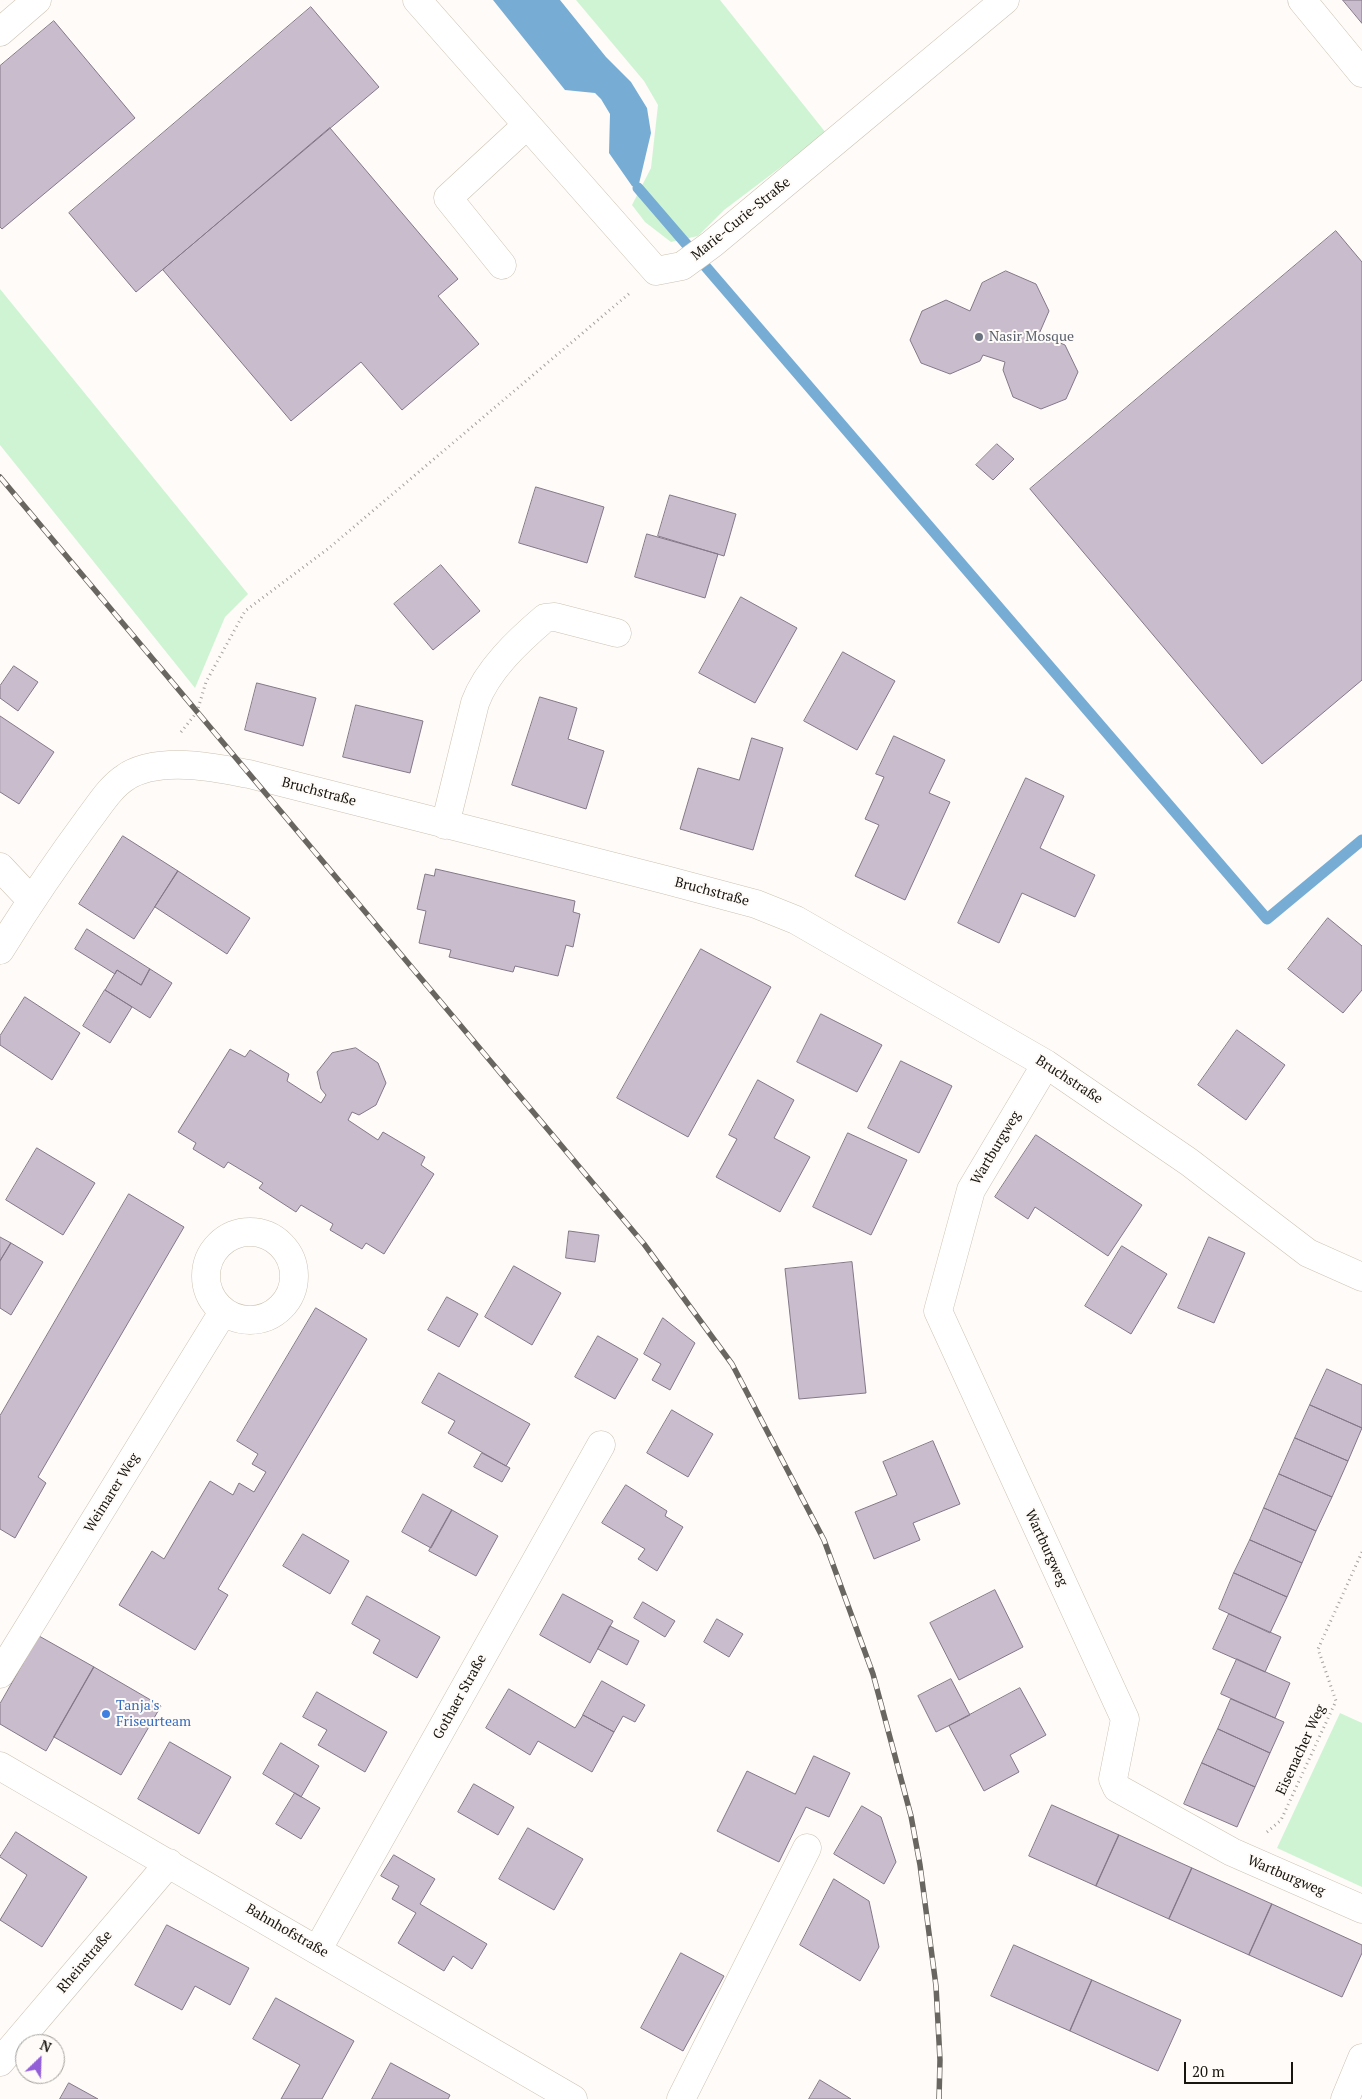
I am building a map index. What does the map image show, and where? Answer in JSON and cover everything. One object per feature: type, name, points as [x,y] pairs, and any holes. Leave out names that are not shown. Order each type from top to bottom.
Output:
[{"type":"street","points":[[0,32],[37,0]]},
{"type":"street","points":[[417,0],[656,271]]},
{"type":"street","name":"Marie-Curie-Straße","points":[[656,271],[682,266],[712,244],[1005,0]]},
{"type":"street","points":[[1302,0],[1362,72]]},
{"type":"street","points":[[502,265],[448,198],[527,126]]},
{"type":"street","points":[[445,825],[475,703],[481,686],[493,672],[545,618],[555,617],[617,633]]},
{"type":"street","name":"Bruchstraße","points":[[0,950],[31,900],[115,786],[126,777],[146,769],[169,765],[208,767],[249,774],[675,882],[756,904],[788,917],[835,941],[1046,1064],[1189,1162],[1308,1253],[1362,1277]]},
{"type":"street","points":[[0,867],[31,900]]},
{"type":"street","name":"Wartburgweg","points":[[1046,1064],[971,1190],[938,1311],[1125,1719],[1113,1779],[1117,1788],[1232,1852],[1362,1909]]},
{"type":"street","name":"Weimarer Weg","points":[[0,1674],[223,1312]]},
{"type":"street","name":"Gothaer Straße","points":[[318,1949],[601,1445]]},
{"type":"street","name":"Bahnhofstraße","points":[[0,1766],[318,1949],[573,2099]]},
{"type":"street","points":[[681,2099],[807,1848]]},
{"type":"street","name":"Rheinstraße","points":[[0,2062],[170,1863]]},
{"type":"street","points":[[1344,2099],[1362,2058]]},
{"type":"path","points":[[169,765],[176,738],[197,712],[206,682],[245,611],[329,548],[656,271]]},
{"type":"path","name":"Eisenacher Weg","points":[[1232,1852],[1257,1840],[1281,1820],[1336,1701],[1318,1649],[1362,1552]]},
{"type":"green space","points":[[576,0],[720,0],[826,133],[724,210],[698,236],[671,242],[645,222],[632,205],[651,168],[658,105],[644,81]]},
{"type":"green space","points":[[0,289],[248,594],[225,617],[195,688],[0,445]]},
{"type":"green space","points":[[1340,1713],[1362,1723],[1362,1887],[1277,1848]]},
{"type":"water","points":[[493,0],[560,0],[606,57],[631,82],[647,108],[651,133],[638,188],[632,186],[609,153],[610,114],[601,99],[595,93],[565,90]]},
{"type":"building","points":[[1343,0],[1362,0],[1362,23]]},
{"type":"building","points":[[311,7],[379,87],[136,292],[69,213]]},
{"type":"building","points":[[54,21],[135,118],[2,229],[0,227],[0,66]]},
{"type":"building","points":[[330,128],[458,279],[438,296],[479,344],[402,410],[361,362],[291,421],[163,270]]},
{"type":"building","points":[[1336,231],[1362,262],[1362,680],[1262,764],[1030,489]]},
{"type":"building","name":"Nasir Mosque","points":[[1006,271],[1036,284],[1049,311],[1039,334],[1065,345],[1078,372],[1066,399],[1041,409],[1013,397],[1003,370],[1005,362],[983,355],[980,361],[950,374],[921,363],[910,340],[922,311],[946,300],[970,311],[982,283]]},
{"type":"building","points":[[997,444],[1014,459],[993,480],[976,465]]},
{"type":"building","points":[[536,487],[604,507],[587,563],[519,543]]},
{"type":"building","points":[[670,495],[736,514],[724,556],[658,536]]},
{"type":"building","points":[[647,534],[718,554],[705,598],[635,577]]},
{"type":"building","points":[[441,565],[480,611],[433,650],[394,604]]},
{"type":"building","points":[[741,597],[797,628],[755,703],[699,673]]},
{"type":"building","points":[[843,652],[895,681],[857,750],[804,721]]},
{"type":"building","points":[[14,666],[38,682],[18,711],[0,698],[0,686]]},
{"type":"building","points":[[257,683],[316,698],[303,746],[245,730]]},
{"type":"building","points":[[540,697],[577,708],[568,739],[604,751],[586,809],[512,785]]},
{"type":"building","points":[[356,705],[423,721],[410,773],[343,757]]},
{"type":"building","points":[[0,716],[54,752],[19,804],[0,792]]},
{"type":"building","points":[[894,736],[945,760],[929,793],[950,802],[905,900],[855,876],[879,825],[865,819],[884,777],[876,774]]},
{"type":"building","points":[[752,738],[783,748],[753,850],[680,829],[698,768],[739,780]]},
{"type":"building","points":[[1026,778],[1064,796],[1040,848],[1095,875],[1075,917],[1022,893],[999,943],[958,923]]},
{"type":"building","points":[[123,836],[178,871],[134,939],[79,904]]},
{"type":"building","points":[[436,869],[575,901],[573,912],[580,914],[573,947],[566,945],[558,976],[515,966],[513,972],[449,957],[451,950],[419,943],[426,911],[417,909],[425,874],[434,876]]},
{"type":"building","points":[[178,871],[250,918],[227,954],[155,907]]},
{"type":"building","points":[[1328,918],[1362,946],[1362,990],[1343,1013],[1288,969]]},
{"type":"building","points":[[87,929],[150,969],[141,985],[117,970],[115,974],[75,949]]},
{"type":"building","points":[[701,949],[771,987],[688,1137],[617,1098]]},
{"type":"building","points":[[150,969],[172,983],[150,1018],[105,990],[117,970],[141,985]]},
{"type":"building","points":[[105,990],[132,1007],[110,1043],[83,1026]]},
{"type":"building","points":[[25,997],[80,1033],[52,1080],[0,1045],[0,1036]]},
{"type":"building","points":[[821,1014],[882,1045],[857,1092],[797,1062]]},
{"type":"building","points":[[1237,1030],[1285,1065],[1246,1120],[1198,1085]]},
{"type":"building","points":[[356,1048],[378,1063],[386,1083],[376,1105],[359,1115],[352,1112],[348,1120],[378,1140],[383,1132],[425,1157],[421,1165],[434,1174],[384,1254],[366,1243],[362,1249],[330,1230],[333,1224],[301,1205],[296,1212],[259,1188],[263,1183],[228,1162],[224,1168],[193,1149],[196,1143],[178,1132],[230,1049],[245,1057],[250,1050],[289,1074],[287,1081],[321,1103],[326,1095],[321,1089],[317,1072],[332,1053]]},
{"type":"building","points":[[901,1061],[952,1086],[919,1153],[868,1128]]},
{"type":"building","points":[[758,1080],[794,1100],[774,1138],[810,1157],[780,1212],[716,1177],[737,1139],[729,1135]]},
{"type":"building","points":[[848,1133],[907,1160],[871,1235],[813,1207]]},
{"type":"building","points":[[1036,1135],[1142,1205],[1108,1256],[1035,1207],[1028,1219],[995,1197]]},
{"type":"building","points":[[37,1148],[95,1183],[63,1235],[6,1200]]},
{"type":"building","points":[[129,1194],[184,1227],[38,1477],[46,1483],[15,1538],[0,1529],[0,1416]]},
{"type":"building","points":[[569,1231],[599,1235],[595,1262],[566,1258]]},
{"type":"building","points":[[0,1237],[11,1243],[0,1261]]},
{"type":"building","points":[[1209,1237],[1245,1253],[1214,1323],[1178,1308]]},
{"type":"building","points":[[11,1243],[43,1262],[11,1315],[0,1308],[0,1261]]},
{"type":"building","points":[[1122,1246],[1167,1274],[1131,1334],[1085,1306]]},
{"type":"building","points":[[852,1262],[866,1393],[799,1399],[785,1269]]},
{"type":"building","points":[[514,1266],[561,1293],[532,1345],[485,1317]]},
{"type":"building","points":[[447,1297],[478,1314],[459,1347],[428,1330]]},
{"type":"building","points":[[316,1308],[367,1339],[218,1589],[228,1595],[195,1650],[119,1605],[152,1551],[164,1559],[210,1481],[233,1495],[239,1483],[254,1492],[266,1472],[252,1464],[258,1454],[237,1441]]},
{"type":"building","points":[[663,1318],[695,1343],[670,1390],[652,1380],[661,1364],[644,1354]]},
{"type":"building","points":[[598,1336],[638,1359],[615,1399],[575,1377]]},
{"type":"building","points":[[1327,1369],[1362,1385],[1362,1428],[1310,1405]]},
{"type":"building","points":[[439,1373],[530,1424],[506,1466],[448,1433],[455,1421],[422,1403]]},
{"type":"building","points":[[1310,1405],[1362,1428],[1348,1461],[1295,1438]]},
{"type":"building","points":[[672,1410],[713,1434],[688,1477],[647,1453]]},
{"type":"building","points":[[1295,1438],[1348,1461],[1332,1497],[1279,1474]]},
{"type":"building","points":[[933,1441],[960,1504],[913,1523],[920,1540],[874,1559],[855,1512],[897,1495],[883,1462]]},
{"type":"building","points":[[482,1453],[510,1468],[502,1482],[474,1467]]},
{"type":"building","points":[[1279,1474],[1332,1497],[1316,1531],[1264,1508]]},
{"type":"building","points":[[626,1485],[667,1511],[665,1516],[683,1527],[657,1571],[638,1559],[645,1549],[602,1523]]},
{"type":"building","points":[[423,1494],[452,1510],[431,1548],[402,1532]]},
{"type":"building","points":[[1264,1508],[1316,1531],[1302,1563],[1250,1540]]},
{"type":"building","points":[[452,1510],[498,1536],[476,1576],[429,1551]]},
{"type":"building","points":[[303,1534],[349,1561],[330,1594],[283,1566]]},
{"type":"building","points":[[1250,1540],[1302,1563],[1287,1597],[1234,1573]]},
{"type":"building","points":[[1234,1573],[1287,1597],[1270,1633],[1219,1609]]},
{"type":"building","points":[[995,1590],[1023,1647],[959,1680],[930,1623]]},
{"type":"building","points":[[563,1594],[613,1621],[590,1663],[540,1635]]},
{"type":"building","points":[[367,1596],[440,1637],[417,1678],[373,1653],[380,1640],[352,1624]]},
{"type":"building","points":[[643,1602],[675,1621],[665,1637],[634,1618]]},
{"type":"building","points":[[1229,1614],[1281,1637],[1265,1672],[1213,1649]]},
{"type":"building","points":[[717,1619],[743,1634],[729,1657],[704,1642]]},
{"type":"building","points":[[610,1626],[639,1641],[627,1665],[598,1649]]},
{"type":"building","points":[[39,1636],[94,1667],[46,1751],[0,1724],[0,1704]]},
{"type":"building","points":[[1237,1659],[1290,1683],[1275,1718],[1221,1694]]},
{"type":"building","points":[[94,1667],[161,1706],[121,1775],[54,1737]]},
{"type":"building","points":[[951,1679],[970,1715],[936,1732],[918,1696]]},
{"type":"building","points":[[602,1681],[645,1705],[635,1722],[623,1716],[614,1732],[583,1715]]},
{"type":"building","points":[[1020,1688],[1046,1735],[1010,1755],[1019,1772],[984,1791],[949,1726]]},
{"type":"building","points":[[509,1689],[575,1728],[583,1715],[614,1732],[592,1772],[538,1741],[530,1755],[486,1728]]},
{"type":"building","points":[[317,1692],[387,1732],[365,1772],[318,1745],[327,1730],[303,1717]]},
{"type":"building","points":[[1231,1699],[1284,1722],[1270,1753],[1218,1729]]},
{"type":"building","points":[[1218,1729],[1270,1753],[1255,1787],[1202,1763]]},
{"type":"building","points":[[170,1742],[231,1777],[199,1834],[138,1799]]},
{"type":"building","points":[[281,1743],[319,1766],[301,1797],[263,1774]]},
{"type":"building","points":[[814,1756],[850,1773],[829,1817],[806,1807],[779,1862],[717,1831],[747,1771],[795,1794]]},
{"type":"building","points":[[1202,1763],[1255,1787],[1237,1827],[1184,1804]]},
{"type":"building","points":[[474,1784],[514,1807],[498,1835],[458,1812]]},
{"type":"building","points":[[295,1793],[320,1808],[301,1839],[276,1824]]},
{"type":"building","points":[[1052,1805],[1119,1835],[1096,1886],[1029,1856]]},
{"type":"building","points":[[862,1806],[881,1817],[896,1862],[884,1884],[834,1854]]},
{"type":"building","points":[[528,1828],[583,1859],[554,1910],[499,1879]]},
{"type":"building","points":[[16,1832],[87,1877],[42,1947],[0,1920],[27,1875],[0,1857]]},
{"type":"building","points":[[1119,1835],[1192,1868],[1169,1919],[1096,1886]]},
{"type":"building","points":[[394,1855],[435,1879],[420,1904],[487,1944],[472,1969],[453,1956],[444,1971],[398,1943],[416,1913],[392,1899],[399,1886],[381,1876]]},
{"type":"building","points":[[1192,1868],[1272,1904],[1249,1955],[1169,1919]]},
{"type":"building","points":[[834,1879],[869,1901],[879,1947],[860,1981],[800,1945]]},
{"type":"building","points":[[1272,1904],[1362,1945],[1362,1953],[1342,1997],[1249,1955]]},
{"type":"building","points":[[167,1925],[249,1968],[230,2005],[195,1986],[182,2010],[135,1985]]},
{"type":"building","points":[[1014,1945],[1092,1980],[1070,2031],[991,1996]]},
{"type":"building","points":[[681,1953],[724,1976],[683,2051],[641,2028]]},
{"type":"building","points":[[1092,1980],[1181,2020],[1158,2071],[1070,2031]]},
{"type":"building","points":[[276,1998],[354,2041],[322,2099],[281,2099],[300,2065],[253,2039]]},
{"type":"building","points":[[391,2063],[450,2095],[448,2099],[372,2099]]},
{"type":"building","points":[[820,2080],[851,2099],[809,2099]]},
{"type":"building","points":[[69,2083],[98,2099],[60,2099]]},
{"type":"waterway","points":[[638,188],[1267,919],[1362,840]]},
{"type":"railway","points":[[0,477],[644,1244],[732,1364],[824,1540],[873,1674],[911,1816],[920,1865],[936,1986],[940,2060],[939,2099]]},
{"type":"place","name":"Nasir Mosque","points":[[979,337]]},
{"type":"place","name":"Tanja's Friseurteam","points":[[106,1714]]}]
